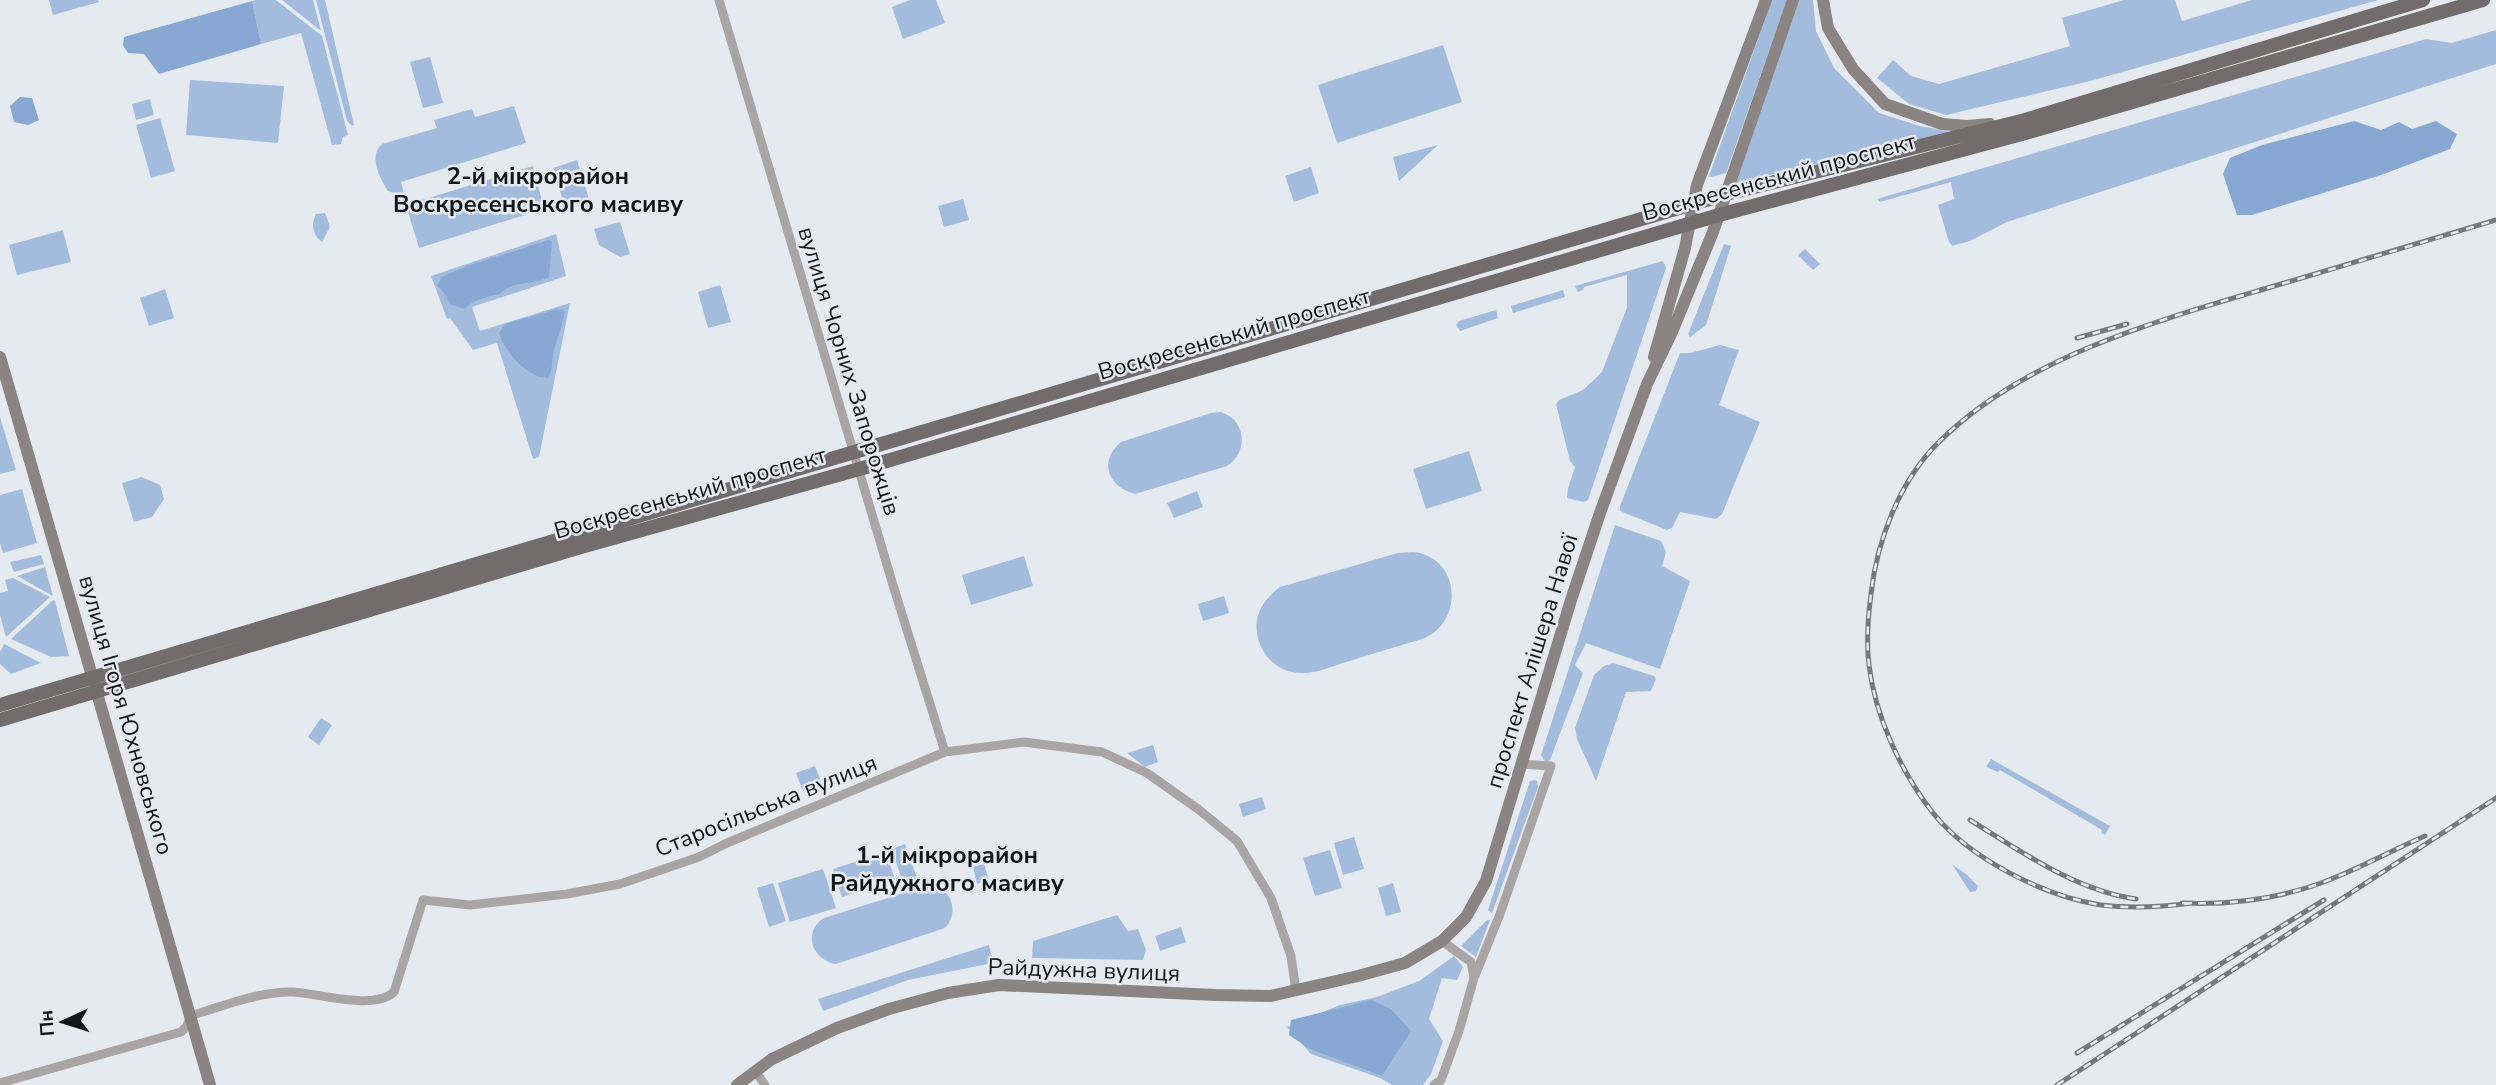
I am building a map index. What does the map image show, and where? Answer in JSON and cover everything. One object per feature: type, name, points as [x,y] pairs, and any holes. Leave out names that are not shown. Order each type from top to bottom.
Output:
[{"type":"main road","name":"Воскресенський проспект","points":[[0,705],[1726,194],[2025,120],[2423,0]]},
{"type":"main road","name":"Воскресенський проспект","points":[[0,720],[581,547],[858,469],[1719,215],[2022,134],[2483,0]]},
{"type":"street","name":"вулиця Чорних Запорожців","points":[[719,0],[945,752]]},
{"type":"street","name":"проспект Алішера Навої","points":[[1647,384],[1660,329],[1685,248],[1692,205],[1766,0]]},
{"type":"street","name":"проспект Алішера Навої","points":[[1442,941],[1466,917],[1486,881],[1580,572],[1647,384],[1672,332],[1719,215],[1793,0]]},
{"type":"street","points":[[1824,0],[1828,28],[1853,69],[1885,104],[1942,124],[1967,126],[2025,120]]},
{"type":"street","name":"вулиця Ігоря Юхновського","points":[[0,357],[210,1085]]},
{"type":"street","name":"Старосільська вулиця","points":[[190,1017],[280,993],[370,1001],[388,998],[394,992],[423,900],[470,905],[566,894],[620,884],[699,857],[945,752],[1024,742],[1102,752],[1147,773],[1179,794],[1237,841],[1271,898],[1291,956],[1296,991]]},
{"type":"street","points":[[1434,1085],[1441,1080],[1459,1031],[1474,978],[1500,914],[1551,766],[1522,764]]},
{"type":"street","points":[[1442,941],[1471,962],[1474,978]]},
{"type":"street","name":"Райдужна вулиця","points":[[737,1085],[772,1059],[837,1028],[890,1009],[948,993],[999,985],[1271,996],[1405,963],[1442,941]]},
{"type":"street","points":[[181,1032],[187,1027],[190,1017]]},
{"type":"street","points":[[0,1083],[181,1032],[189,1033],[196,1039]]},
{"type":"street","points":[[755,1071],[765,1085]]},
{"type":"shaded area","points":[[49,0],[98,0],[99,2],[53,15]]},
{"type":"shaded area","points":[[276,0],[322,36],[348,135],[343,137],[341,144],[332,145],[301,33],[261,44],[252,1]]},
{"type":"shaded area","points":[[282,0],[313,0],[321,31]]},
{"type":"shaded area","points":[[316,0],[325,0],[354,125],[352,126],[347,121]]},
{"type":"shaded area","points":[[910,0],[936,0],[945,23],[903,39],[892,7]]},
{"type":"shaded area","points":[[1772,0],[1787,0],[1726,173],[1711,177],[1709,176]]},
{"type":"shaded area","points":[[1799,0],[1813,0],[1816,31],[1834,68],[1879,113],[1920,126],[1952,132],[1736,183]]},
{"type":"shaded area","points":[[2124,0],[2175,0],[2182,21],[2252,0],[2378,0],[2094,80],[1946,115],[1909,104],[1877,78],[1893,60],[1911,76],[1939,84],[2070,46],[2062,18]]},
{"type":"shaded area","points":[[252,1],[261,44],[159,74],[144,54],[128,53],[123,45],[124,37]]},
{"type":"shaded area","points":[[2496,30],[2496,64],[2007,222],[1970,241],[1952,246],[1938,205],[1954,199],[1951,182],[1880,202],[1877,199],[2426,39],[2452,43]]},
{"type":"shaded area","points":[[1443,45],[1462,102],[1337,143],[1318,85]]},
{"type":"shaded area","points":[[430,57],[443,103],[423,108],[410,62]]},
{"type":"shaded area","points":[[190,80],[284,86],[278,143],[186,135]]},
{"type":"shaded area","points":[[20,97],[32,98],[39,120],[28,125],[14,122],[10,106]]},
{"type":"shaded area","points":[[150,99],[154,115],[136,120],[132,104]]},
{"type":"shaded area","points":[[514,106],[526,143],[401,182],[405,197],[388,191],[376,161],[378,149],[382,144],[437,128],[434,120],[472,109],[475,117]]},
{"type":"shaded area","points":[[160,118],[175,171],[151,178],[136,125]]},
{"type":"shaded area","points":[[2354,121],[2381,130],[2399,122],[2412,129],[2436,121],[2457,134],[2450,149],[2381,175],[2252,215],[2237,215],[2223,174],[2230,158],[2262,145]]},
{"type":"shaded area","points":[[1438,145],[1399,181],[1393,157]]},
{"type":"shaded area","points":[[577,160],[589,199],[565,207],[553,168]]},
{"type":"shaded area","points":[[533,166],[544,209],[419,248],[406,205]]},
{"type":"shaded area","points":[[1311,167],[1319,193],[1294,202],[1285,176]]},
{"type":"shaded area","points":[[963,199],[969,220],[944,227],[938,206]]},
{"type":"shaded area","points":[[325,213],[330,227],[322,242],[314,233],[313,222],[316,214]]},
{"type":"shaded area","points":[[620,222],[630,254],[620,257],[599,245],[594,229]]},
{"type":"shaded area","points":[[63,230],[71,262],[17,275],[9,245]]},
{"type":"shaded area","points":[[556,234],[566,276],[472,307],[480,331],[570,303],[539,457],[533,459],[497,343],[473,350],[450,318],[447,319],[431,276]]},
{"type":"shaded area","points":[[549,240],[552,242],[549,277],[510,287],[464,309],[449,304],[437,285],[442,277],[467,266]]},
{"type":"shaded area","points":[[1724,244],[1731,246],[1706,325],[1690,337],[1688,334]]},
{"type":"shaded area","points":[[1805,249],[1820,264],[1813,270],[1798,255]]},
{"type":"shaded area","points":[[1663,261],[1666,268],[1588,500],[1584,502],[1567,498],[1575,467],[1570,461],[1556,404],[1559,400],[1583,390],[1602,372],[1627,307],[1627,275],[1584,287],[1578,292],[1575,286]]},
{"type":"shaded area","points":[[720,285],[731,322],[708,328],[698,292]]},
{"type":"shaded area","points":[[165,289],[174,318],[149,326],[140,298]]},
{"type":"shaded area","points":[[1563,290],[1565,297],[1513,313],[1511,306]]},
{"type":"shaded area","points":[[558,309],[565,311],[551,371],[548,378],[540,377],[518,363],[506,348],[499,333],[505,324]]},
{"type":"shaded area","points":[[1496,310],[1498,318],[1460,331],[1456,325],[1459,321]]},
{"type":"shaded area","points":[[1720,345],[1739,350],[1719,405],[1760,422],[1722,514],[1716,519],[1680,512],[1672,528],[1667,530],[1620,511],[1680,353]]},
{"type":"shaded area","points":[[1221,412],[1236,422],[1242,437],[1239,453],[1227,466],[1135,494],[1118,486],[1113,479],[1108,465],[1114,449],[1121,442]]},
{"type":"shaded area","points":[[0,417],[16,470],[0,474]]},
{"type":"shaded area","points":[[1469,451],[1482,491],[1426,509],[1413,469]]},
{"type":"shaded area","points":[[142,477],[160,485],[164,499],[152,517],[134,522],[122,483]]},
{"type":"shaded area","points":[[22,489],[37,543],[3,553],[0,544],[0,495]]},
{"type":"shaded area","points":[[1197,491],[1203,507],[1174,518],[1167,503]]},
{"type":"shaded area","points":[[1615,525],[1661,541],[1666,552],[1662,566],[1690,581],[1660,669],[1586,643],[1575,665],[1583,673],[1550,760],[1545,762],[1541,755]]},
{"type":"shaded area","points":[[1417,552],[1434,560],[1444,570],[1450,582],[1450,609],[1435,632],[1422,639],[1312,672],[1285,670],[1266,655],[1257,633],[1257,619],[1265,601],[1280,587],[1398,553]]},
{"type":"shaded area","points":[[41,555],[44,564],[14,572],[10,562]]},
{"type":"shaded area","points":[[1024,556],[1033,586],[971,605],[962,575]]},
{"type":"shaded area","points":[[45,567],[53,596],[17,576]]},
{"type":"shaded area","points":[[13,578],[50,597],[6,637],[0,615],[0,593],[8,591],[5,580]]},
{"type":"shaded area","points":[[1224,596],[1229,613],[1203,621],[1198,604]]},
{"type":"shaded area","points":[[53,600],[69,656],[51,657],[11,639]]},
{"type":"shaded area","points":[[4,644],[41,663],[11,674],[0,664],[0,652]]},
{"type":"shaded area","points":[[1613,663],[1654,676],[1656,679],[1651,691],[1626,692],[1596,781],[1577,739],[1575,728],[1594,675],[1604,666]]},
{"type":"shaded area","points":[[321,718],[332,725],[319,745],[308,737]]},
{"type":"shaded area","points":[[1153,745],[1158,762],[1145,767],[1127,753]]},
{"type":"shaded area","points":[[1991,759],[2110,826],[2105,835],[2101,833],[2102,830],[2000,770],[1998,772],[1986,767]]},
{"type":"shaded area","points":[[815,766],[822,784],[803,791],[796,773]]},
{"type":"shaded area","points":[[1530,781],[1537,781],[1538,787],[1492,913],[1488,910]]},
{"type":"shaded area","points":[[1262,797],[1266,809],[1243,817],[1239,804]]},
{"type":"shaded area","points":[[1354,837],[1364,869],[1343,875],[1334,843]]},
{"type":"shaded area","points":[[905,844],[918,881],[904,886],[892,849]]},
{"type":"shaded area","points":[[1330,850],[1342,888],[1315,896],[1303,858]]},
{"type":"shaded area","points":[[886,852],[895,880],[842,897],[833,869]]},
{"type":"shaded area","points":[[984,864],[989,880],[977,884],[973,867]]},
{"type":"shaded area","points":[[1952,864],[1978,886],[1976,891],[1970,892]]},
{"type":"shaded area","points":[[823,869],[836,908],[790,922],[778,883]]},
{"type":"shaded area","points":[[773,883],[786,921],[769,927],[757,888]]},
{"type":"shaded area","points":[[1393,883],[1401,912],[1386,916],[1378,888]]},
{"type":"shaded area","points":[[929,885],[940,887],[951,901],[951,918],[945,928],[836,964],[821,957],[816,951],[813,931],[824,918]]},
{"type":"shaded area","points":[[1117,915],[1128,931],[1138,929],[1146,950],[1143,960],[1032,958],[1033,941]]},
{"type":"shaded area","points":[[1490,920],[1476,957],[1461,946]]},
{"type":"shaded area","points":[[1181,927],[1186,942],[1160,951],[1155,936]]},
{"type":"shaded area","points":[[989,945],[993,963],[908,980],[823,1011],[818,999]]},
{"type":"shaded area","points":[[1454,956],[1463,967],[1457,980],[1442,978],[1429,1019],[1443,1041],[1431,1074],[1423,1085],[1392,1085],[1380,1078],[1311,1054],[1287,1027],[1340,1005],[1377,997],[1419,981]]},
{"type":"shaded area","points":[[1371,1000],[1391,1009],[1411,1031],[1382,1076],[1310,1049],[1289,1035],[1291,1020]]},
{"type":"railway","points":[[2192,903],[2147,907],[2113,906],[2056,893],[1987,860],[1967,846],[1933,813],[1910,780],[1891,743],[1877,704],[1869,665],[1868,630],[1874,574],[1893,512],[1913,474],[1939,442],[1973,412],[2052,364],[2095,345],[2184,313],[2496,220]]},
{"type":"railway","points":[[2077,338],[2127,324]]},
{"type":"railway","points":[[2057,1085],[2496,798]]},
{"type":"railway","points":[[1970,820],[2029,857],[2070,878],[2113,894],[2136,899]]},
{"type":"railway","points":[[2182,903],[2252,900],[2304,889],[2425,836]]},
{"type":"railway","points":[[2077,1053],[2324,900]]},
{"type":"district","name":"2-й мікрорайон Воскресенського масиву","points":[[538,190]]},
{"type":"district","name":"1-й мікрорайон Райдужного масиву","points":[[947,869]]}]
